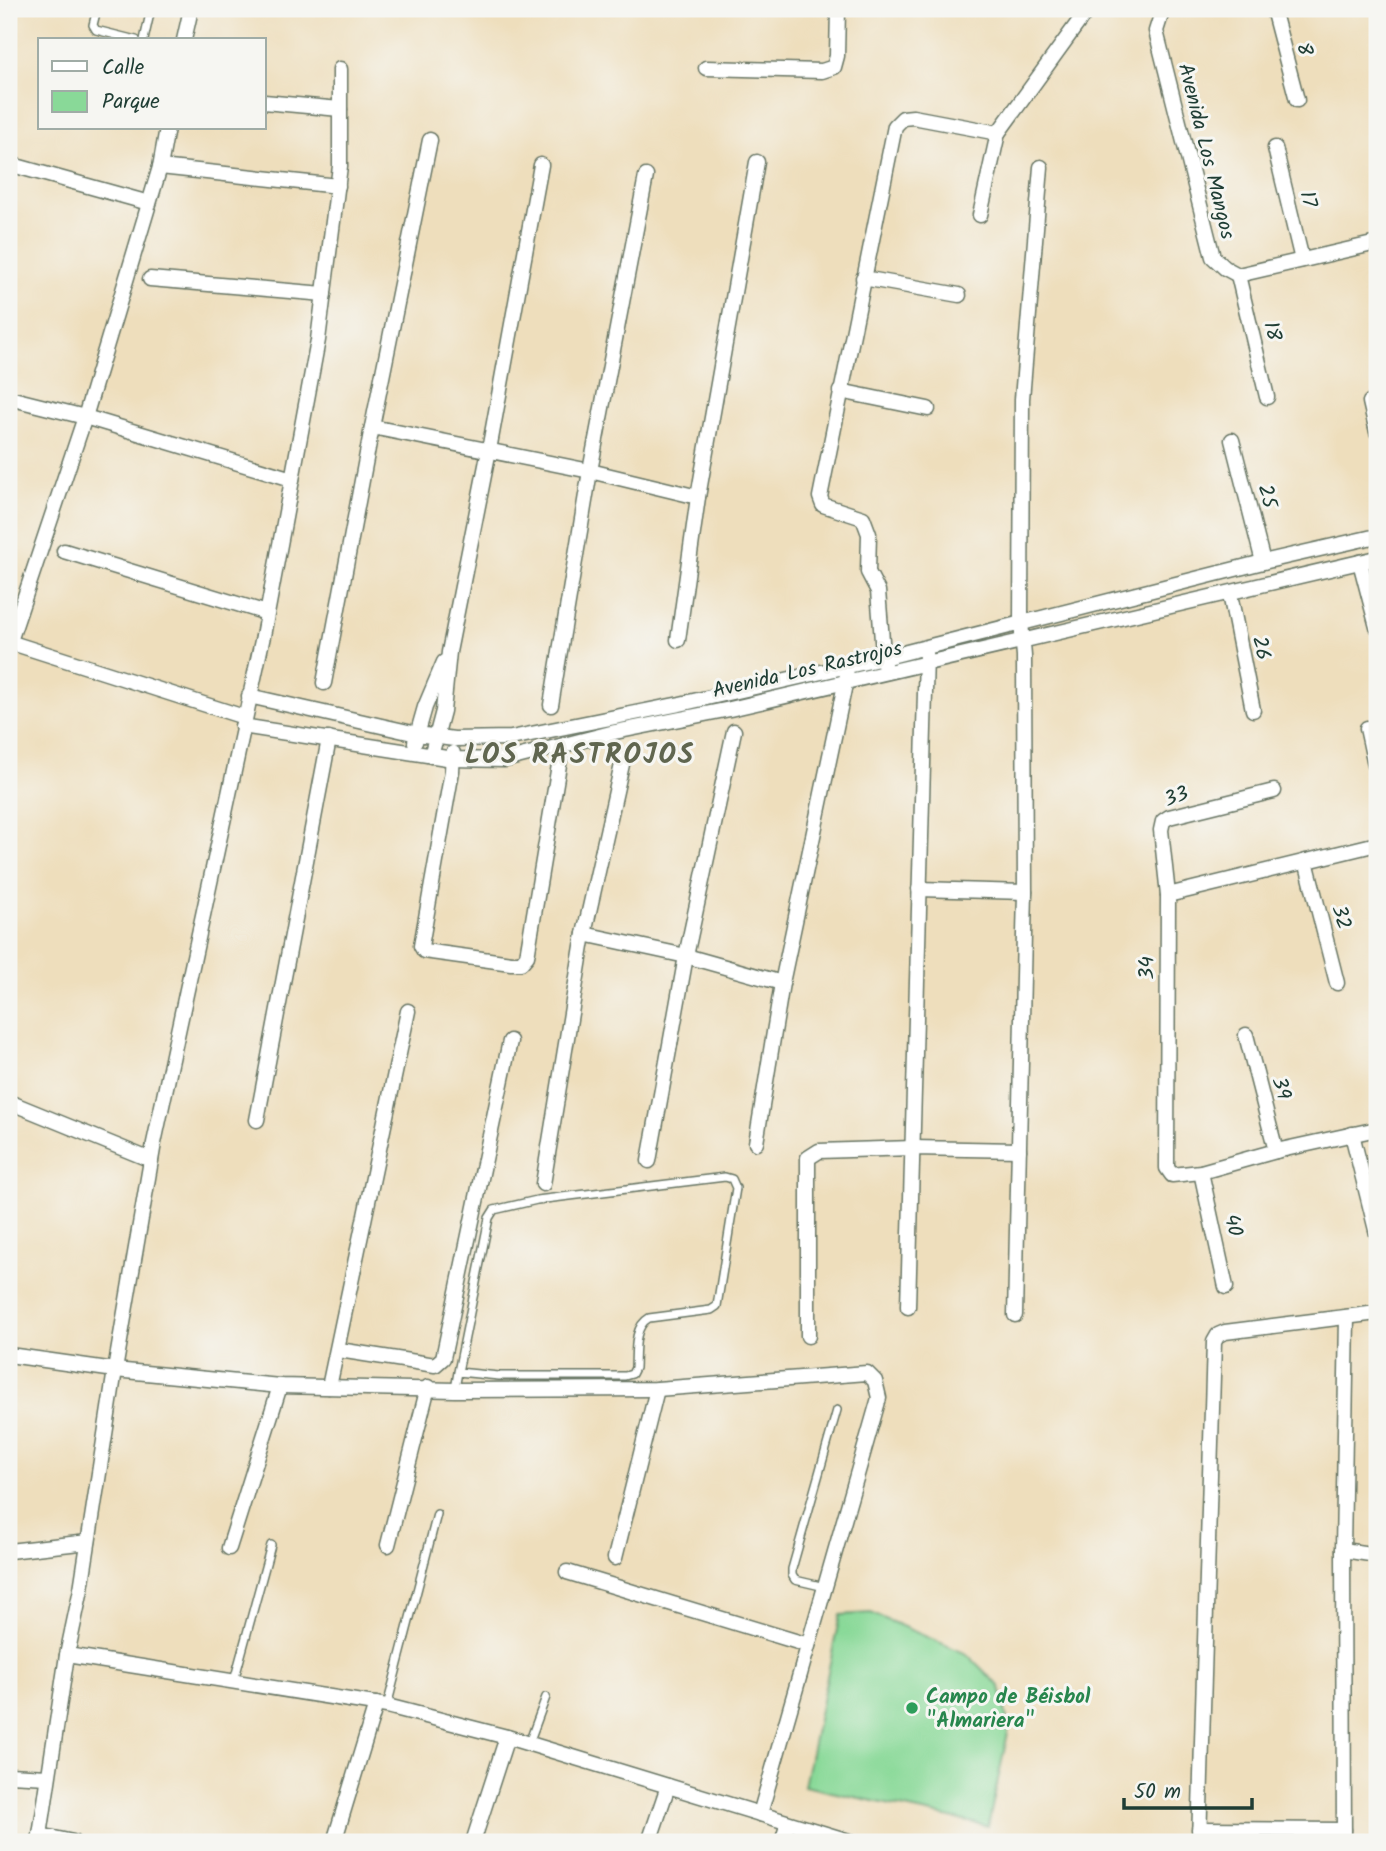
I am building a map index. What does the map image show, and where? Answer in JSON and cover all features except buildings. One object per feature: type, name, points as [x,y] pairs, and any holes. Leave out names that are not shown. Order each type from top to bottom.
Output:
[{"type":"street","points":[[184,38],[191,9]]},
{"type":"street","points":[[706,68],[822,71],[834,66],[837,56],[838,9]]},
{"type":"street","points":[[980,215],[998,133],[1088,9]]},
{"type":"street","name":"Avenida Los Mangos","points":[[1163,9],[1156,31],[1208,242],[1213,257],[1238,275]]},
{"type":"street","name":"8","points":[[1273,9],[1297,100]]},
{"type":"street","points":[[74,1842],[39,1839],[48,1777],[151,1160],[267,613],[318,340],[340,166],[340,69]]},
{"type":"street","points":[[266,102],[340,109]]},
{"type":"street","points":[[884,666],[878,591],[868,572],[867,525],[863,518],[829,509],[823,505],[820,497],[895,126],[903,118],[914,117],[998,133]]},
{"type":"street","points":[[9,643],[85,417],[160,167],[167,130]]},
{"type":"street","points":[[324,683],[430,140]]},
{"type":"street","name":"17","points":[[1275,148],[1301,260]]},
{"type":"street","points":[[678,640],[698,497],[757,162]]},
{"type":"street","points":[[9,164],[149,203]]},
{"type":"street","points":[[431,756],[443,711],[449,652],[541,165]]},
{"type":"street","points":[[160,167],[338,186]]},
{"type":"street","points":[[1015,1315],[1025,892],[1024,670],[1021,642],[1022,399],[1041,167]]},
{"type":"street","points":[[551,705],[590,471],[646,176]]},
{"type":"street","points":[[1238,275],[1377,243]]},
{"type":"street","name":"18","points":[[1238,275],[1267,397]]},
{"type":"street","points":[[863,278],[959,295]]},
{"type":"street","points":[[150,279],[324,293]]},
{"type":"street","points":[[841,391],[928,409]]},
{"type":"street","points":[[9,398],[85,417],[292,479]]},
{"type":"street","points":[[1370,402],[1377,432]]},
{"type":"street","points":[[372,427],[590,471],[698,497]]},
{"type":"street","name":"25","points":[[1232,440],[1263,562]]},
{"type":"street","name":"Avenida Los Rastrojos","points":[[9,643],[243,722],[453,760],[505,760],[615,732],[847,682],[927,648],[1021,622],[1377,536]]},
{"type":"street","points":[[64,551],[267,613]]},
{"type":"street","name":"Avenida Los Rastrojos","points":[[249,696],[417,734],[454,739],[511,738],[680,704],[846,666],[926,664],[1377,558]]},
{"type":"street","points":[[1360,562],[1377,627]]},
{"type":"street","name":"26","points":[[1230,594],[1253,710]]},
{"type":"street","points":[[908,1307],[927,648]]},
{"type":"street","points":[[412,753],[431,690],[449,652]]},
{"type":"street","points":[[756,1143],[782,983],[847,682],[846,666]]},
{"type":"street","points":[[1367,729],[1377,774]]},
{"type":"street","points":[[649,1161],[686,956],[734,731]]},
{"type":"street","points":[[257,1120],[330,739]]},
{"type":"street","points":[[454,739],[453,760],[421,946],[424,951],[521,963],[527,956],[562,747]]},
{"type":"street","points":[[543,1184],[584,934],[622,760]]},
{"type":"street","name":"33","points":[[1167,895],[1161,830],[1163,821],[1169,817],[1274,791]]},
{"type":"street","points":[[1167,895],[1377,844]]},
{"type":"street","name":"32","points":[[1307,861],[1337,983]]},
{"type":"street","points":[[919,890],[1025,892]]},
{"type":"street","name":"34","points":[[1167,895],[1167,1168],[1171,1175],[1201,1172]]},
{"type":"street","points":[[584,934],[686,956],[782,983]]},
{"type":"street","points":[[329,1387],[339,1350],[408,1011]]},
{"type":"street","name":"39","points":[[1246,1035],[1276,1152]]},
{"type":"street","points":[[339,1350],[435,1365],[443,1357],[510,1041]]},
{"type":"street","points":[[9,1102],[151,1160]]},
{"type":"street","points":[[1201,1172],[1377,1129]]},
{"type":"street","points":[[1352,1134],[1377,1234]]},
{"type":"street","points":[[808,1336],[808,1158],[819,1151],[912,1148],[1018,1150]]},
{"type":"street","name":"40","points":[[1201,1172],[1226,1287]]},
{"type":"street","points":[[1347,1317],[1343,1550],[1344,1836],[1199,1836],[1214,1342],[1217,1335],[1225,1332],[1377,1313]]},
{"type":"street","points":[[9,1355],[115,1370],[281,1386],[428,1387],[455,1390],[657,1389],[807,1376],[867,1373],[872,1376],[879,1398],[760,1814]]},
{"type":"street","points":[[229,1548],[281,1386]]},
{"type":"street","points":[[388,1545],[428,1387]]},
{"type":"street","points":[[615,1558],[657,1389]]},
{"type":"street","points":[[9,1552],[88,1542]]},
{"type":"street","points":[[1343,1550],[1377,1556]]},
{"type":"street","points":[[567,1572],[808,1645]]},
{"type":"street","points":[[67,1654],[382,1705],[529,1743],[852,1842]]},
{"type":"street","points":[[334,1842],[382,1705]]},
{"type":"street","points":[[473,1842],[507,1737]]},
{"type":"street","points":[[9,1775],[48,1777]]},
{"type":"street","points":[[649,1842],[668,1786]]},
{"type":"street","points":[[782,1842],[788,1823]]},
{"type":"lane","points":[[97,9],[93,25],[96,30],[128,38]]},
{"type":"lane","points":[[144,38],[151,9]]},
{"type":"lane","points":[[455,1390],[458,1372],[489,1218],[494,1210],[537,1200],[725,1177],[732,1179],[736,1188],[717,1306],[710,1310],[643,1321],[639,1329],[632,1374],[499,1376],[458,1372]]},
{"type":"lane","points":[[825,1587],[795,1580],[792,1569],[837,1410]]},
{"type":"lane","points":[[382,1705],[437,1514]]},
{"type":"lane","points":[[234,1681],[271,1545]]},
{"type":"lane","points":[[529,1743],[546,1697]]},
{"type":"green space","name":"Campo de Béisbol \"Almariera\"","points":[[871,1613],[967,1654],[1000,1687],[1009,1728],[988,1826],[804,1786],[840,1615]]},
{"type":"place","name":"Campo de Béisbol \"Almariera\"","points":[[912,1708]]},
{"type":"district","name":"LOS RASTROJOS","points":[[580,753]]}]
